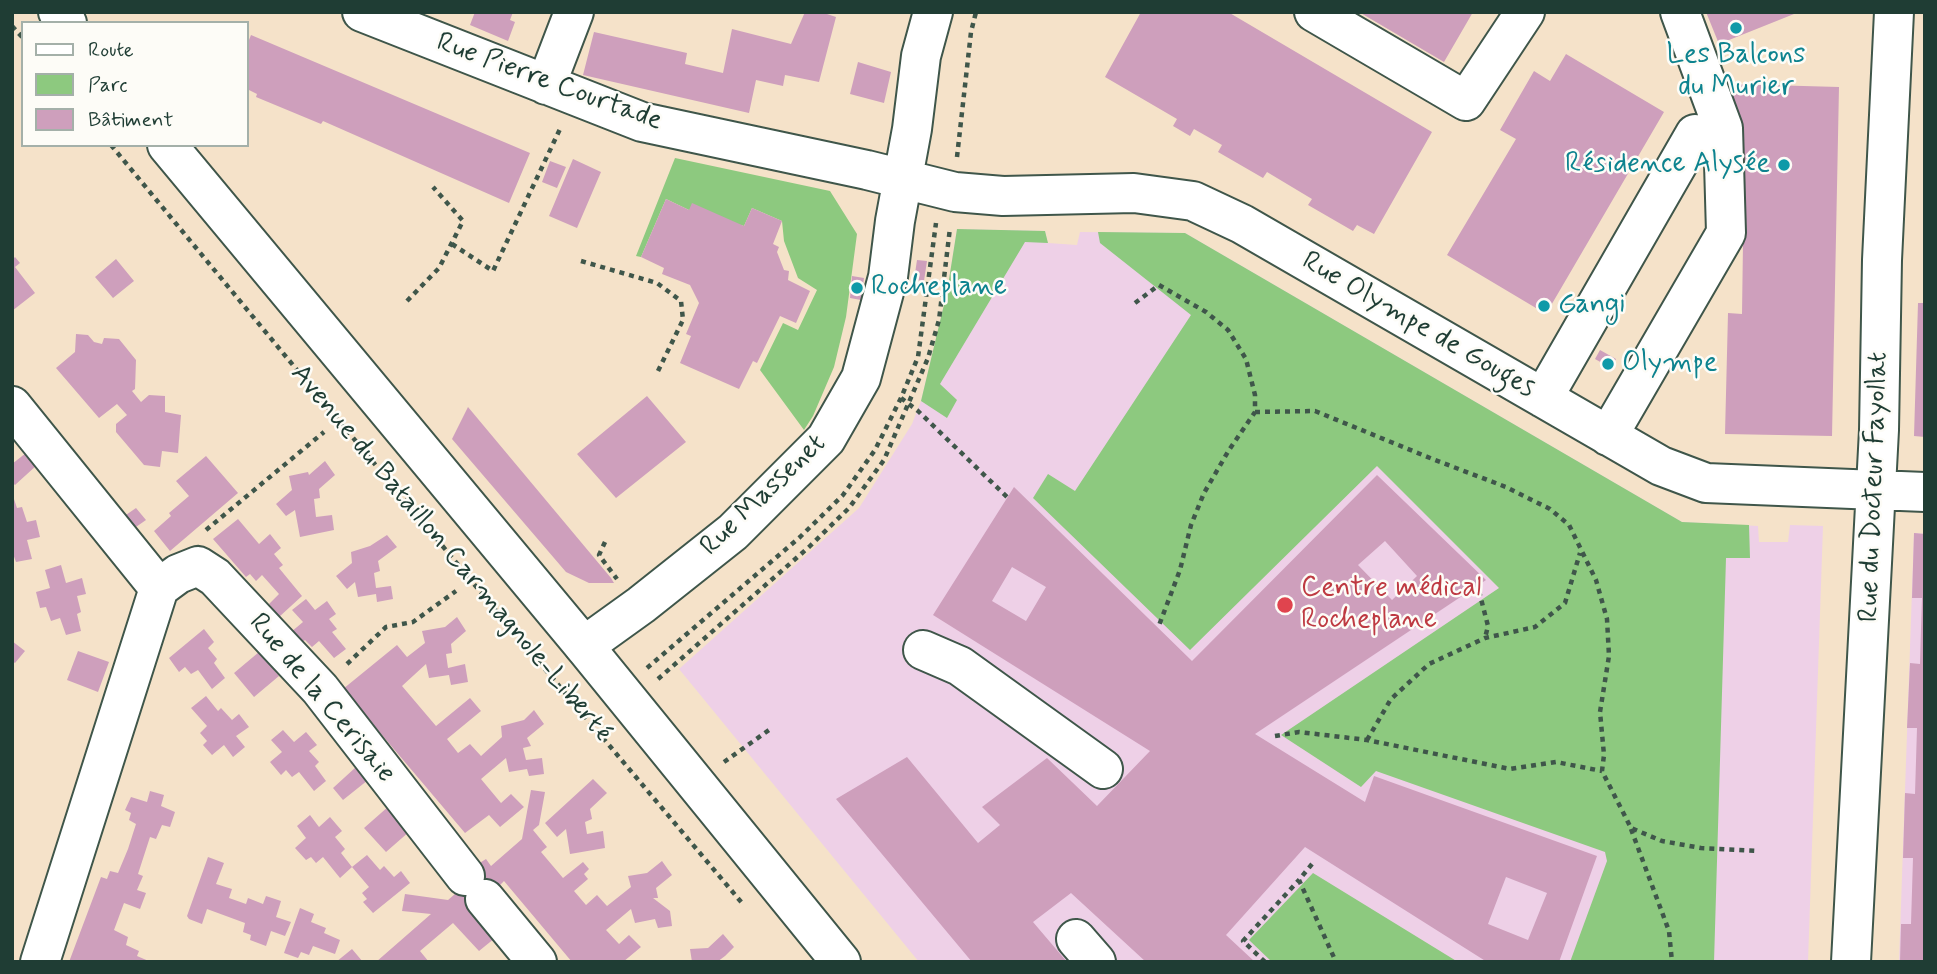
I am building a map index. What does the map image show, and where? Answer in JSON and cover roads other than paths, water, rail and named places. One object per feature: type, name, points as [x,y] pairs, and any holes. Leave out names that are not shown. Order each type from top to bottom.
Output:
[{"type":"street","name":"Rue Pierre Courtade","points":[[362,12],[642,122],[904,179]]},
{"type":"street","points":[[561,90],[574,12]]},
{"type":"street","name":"Rue Massenet","points":[[584,646],[642,605],[733,532],[826,439],[861,378],[888,277],[921,56],[933,12]]},
{"type":"street","points":[[1314,12],[1466,101],[1525,12]]},
{"type":"street","points":[[1608,436],[1726,233],[1723,128],[1680,12]]},
{"type":"street","name":"Rue du Docteur Fayollat","points":[[1851,962],[1874,542],[1882,260],[1894,12]]},
{"type":"street","points":[[1543,398],[1695,134]]},
{"type":"street","name":"Avenue du Bataillon Carmagnole-Liberté","points":[[169,147],[584,646],[841,962]]},
{"type":"street","name":"Rue Olympe de Gouges","points":[[904,179],[948,191],[991,195],[1134,193],[1193,201],[1242,224],[1661,466],[1706,484],[1925,492]]},
{"type":"street","points":[[17,412],[159,588],[40,962]]},
{"type":"street","name":"Rue de la Cerisaie","points":[[159,588],[178,574],[198,566],[215,577],[320,689],[537,962]]},
{"type":"street","points":[[923,650],[960,666],[1103,769]]},
{"type":"place","name":"Les Balcons du Murier","points":[[1736,28]]},
{"type":"place","name":"Résidence Alysée","points":[[1784,165]]},
{"type":"place","name":"Rocheplane","points":[[857,288]]},
{"type":"place","name":"Gangi","points":[[1544,306]]},
{"type":"place","name":"Olympe","points":[[1608,364]]},
{"type":"place","name":"Centre médical Rocheplane","points":[[1285,605]]}]
